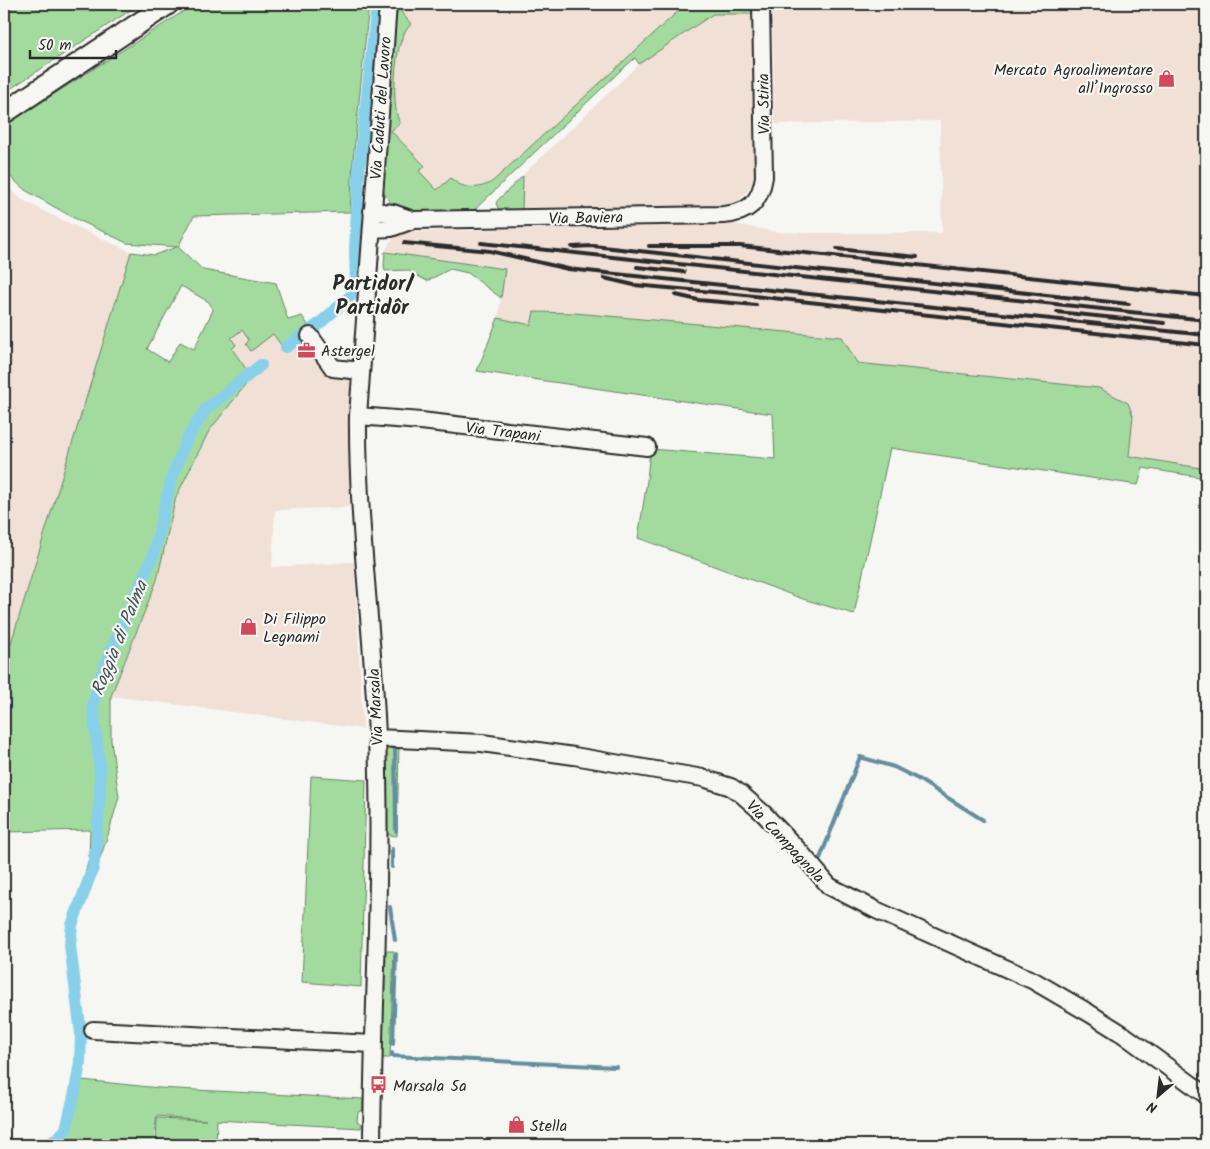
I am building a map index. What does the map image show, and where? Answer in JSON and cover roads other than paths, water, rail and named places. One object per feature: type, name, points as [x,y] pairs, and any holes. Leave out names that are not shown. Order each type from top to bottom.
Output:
[{"type":"main road","points":[[4,113],[168,4]]},
{"type":"street","name":"Via Caduti del Lavoro","points":[[372,212],[388,4]]},
{"type":"street","name":"Via Stiria","points":[[755,202],[761,190],[764,177],[761,4]]},
{"type":"street","name":"Via Baviera","points":[[372,229],[390,228],[413,220],[723,215],[744,211],[755,202]]},
{"type":"street","name":"Via Baviera","points":[[372,212],[393,213],[413,220]]},
{"type":"street","name":"Via Marsala","points":[[372,212],[358,416],[358,466],[374,668],[377,738],[378,866],[372,1145]]},
{"type":"street","points":[[310,336],[333,368],[361,371]]},
{"type":"street","name":"Via Trapani","points":[[358,416],[421,421],[647,447]]},
{"type":"street","name":"Via Campagnola","points":[[377,738],[482,744],[574,756],[703,778],[731,787],[763,813],[801,853],[821,879],[836,891],[1034,981],[1089,1012],[1124,1035],[1206,1095]]},
{"type":"street","points":[[93,1030],[373,1044]]},
{"type":"waterway","points":[[286,347],[319,324],[354,293],[356,282],[355,250],[359,170],[377,4]]},
{"type":"waterway","name":"Roggia di Palma","points":[[48,1145],[66,1129],[80,1062],[81,1034],[70,945],[72,925],[93,868],[96,847],[100,772],[93,704],[100,679],[154,553],[171,480],[186,441],[206,409],[261,365]]},
{"type":"waterway","points":[[395,747],[396,831]]},
{"type":"waterway","points":[[817,859],[819,861],[860,757],[894,767],[918,779],[983,820]]},
{"type":"waterway","points":[[392,849],[392,867]]},
{"type":"waterway","points":[[390,907],[395,940]]},
{"type":"waterway","points":[[393,1044],[396,954]]},
{"type":"waterway","points":[[392,1053],[392,1056],[616,1067]]},
{"type":"railway","points":[[404,243],[490,251],[568,269],[1206,335]]},
{"type":"railway","points":[[481,243],[1206,320]]},
{"type":"railway","points":[[572,247],[593,246],[1129,304]]},
{"type":"railway","points":[[649,246],[740,246],[1206,296]]},
{"type":"railway","points":[[837,249],[917,257]]},
{"type":"railway","points":[[637,267],[684,272]]},
{"type":"railway","points":[[604,278],[634,285],[736,294],[1206,345]]},
{"type":"railway","points":[[676,295],[698,300],[756,305]]},
{"type":"railway","points":[[1057,312],[1164,323]]},
{"type":"place","name":"Mercato Agroalimentare all’Ingrosso","points":[[1167,78]]},
{"type":"place","name":"Astergel","points":[[307,350]]},
{"type":"place","name":"Di Filippo Legnami","points":[[249,627]]},
{"type":"place","name":"Marsala 5a","points":[[379,1085]]},
{"type":"place","name":"Stella","points":[[516,1125]]},
{"type":"district","name":"Partidor/ Partidôr","points":[[372,295]]}]
